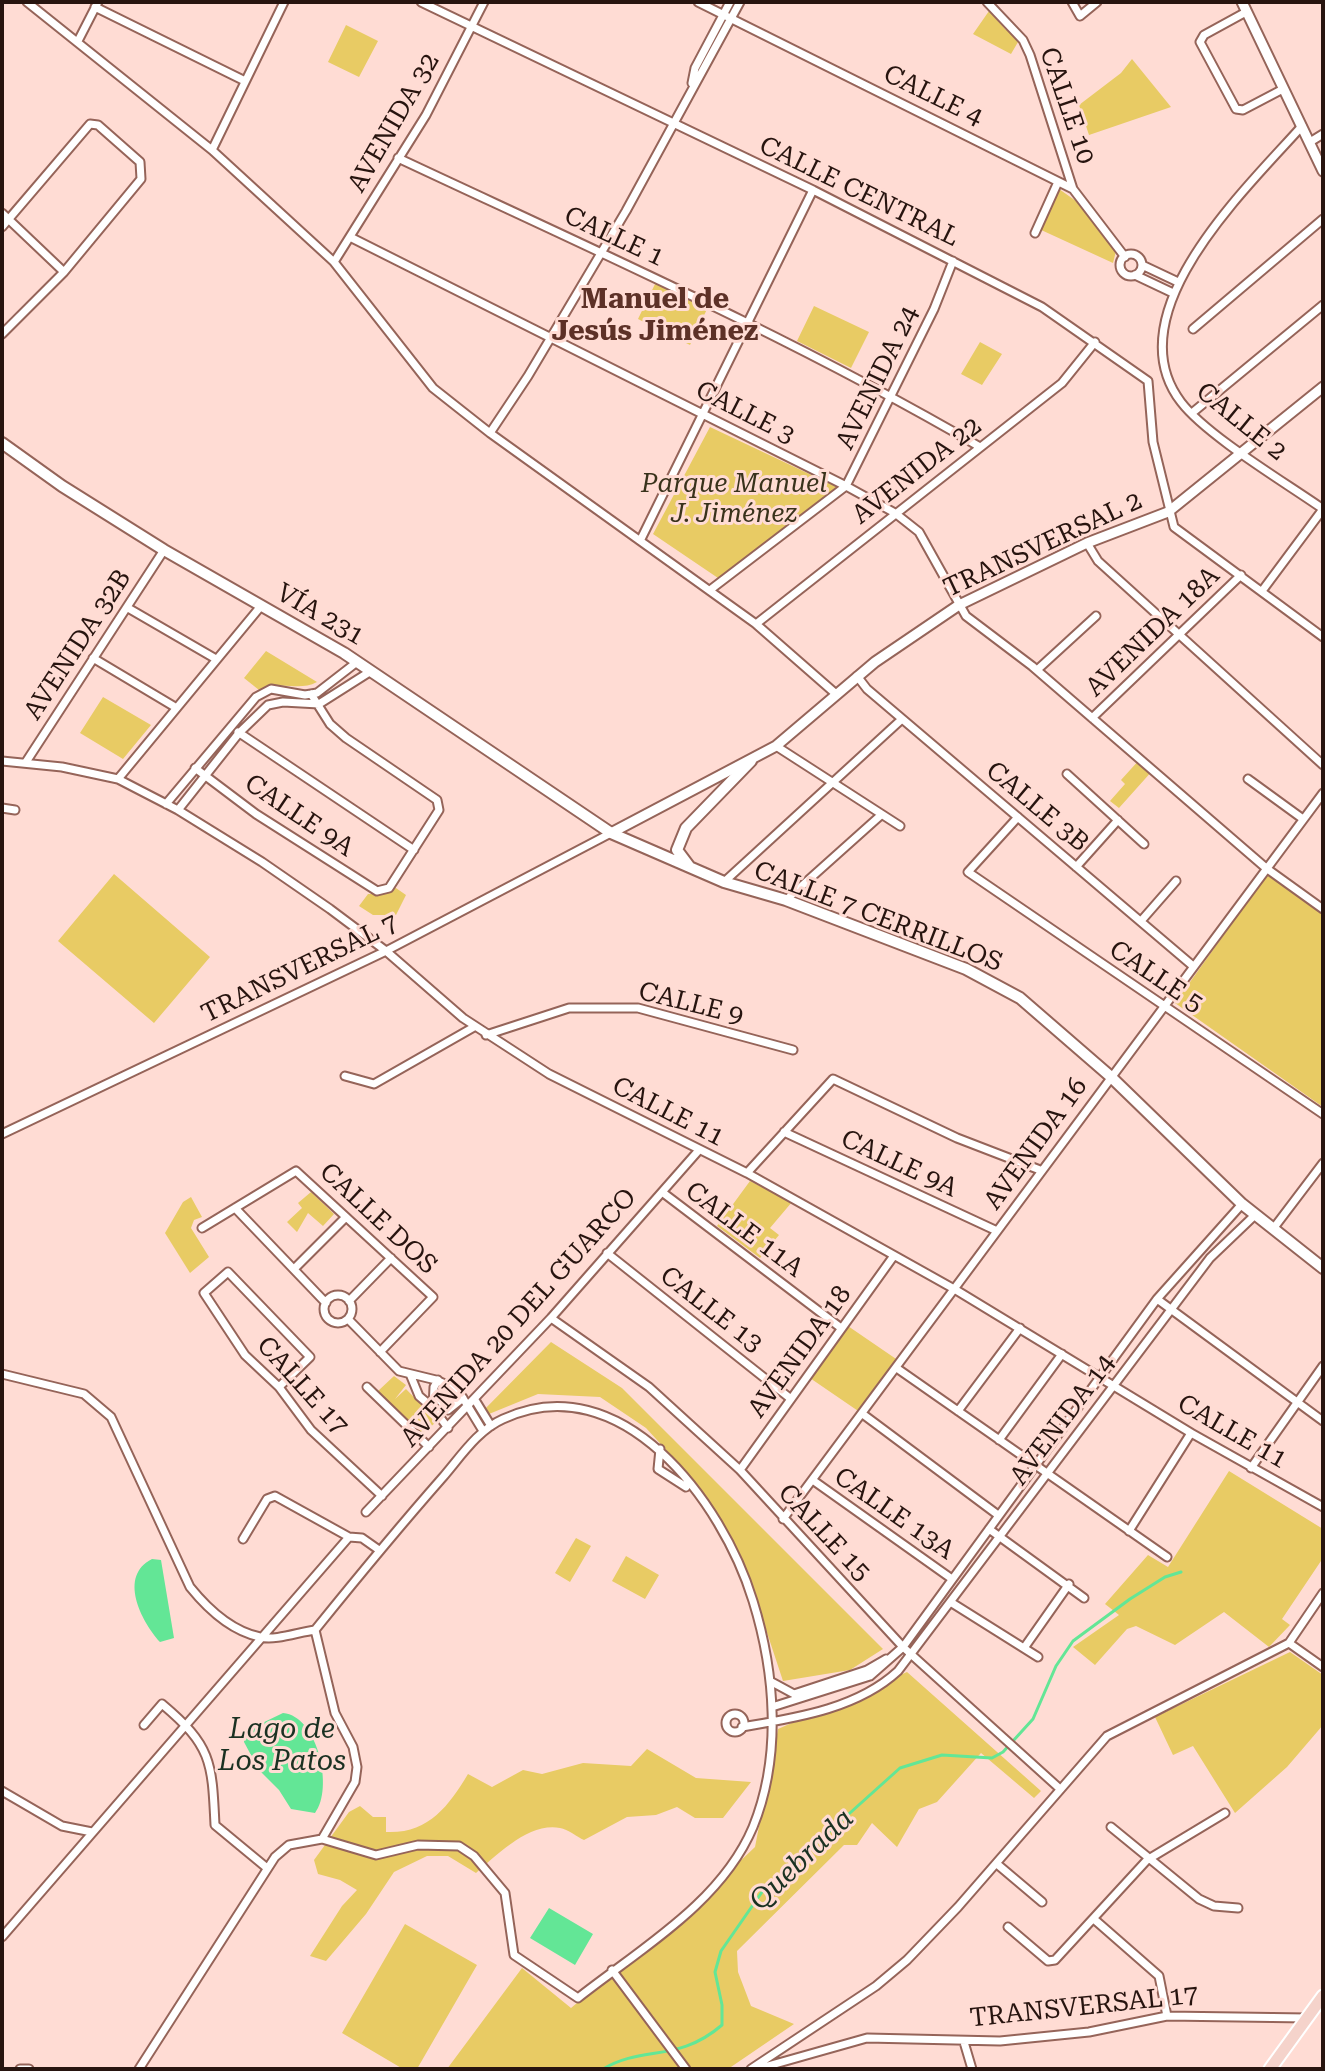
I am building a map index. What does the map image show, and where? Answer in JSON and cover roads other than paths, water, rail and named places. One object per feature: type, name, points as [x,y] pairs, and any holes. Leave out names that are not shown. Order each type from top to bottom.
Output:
[{"type":"main road","name":"VÍA 231","points":[[2,443],[62,486],[164,550],[357,662],[611,833]]},
{"type":"main road","points":[[691,868],[677,850],[681,833],[751,761]]},
{"type":"main road","name":"CALLE 7 CERRILLOS","points":[[611,833],[724,882],[786,900],[966,969],[1020,998],[1110,1076],[1242,1204],[1323,1268]]},
{"type":"main road","points":[[1270,2069],[1323,1996]]},
{"type":"main road","name":"TRANSVERSAL 17","points":[[1307,2018],[1323,2018]]},
{"type":"street","points":[[27,2],[212,150],[334,262],[433,388],[490,433],[756,624],[836,694]]},
{"type":"street","points":[[212,150],[284,2]]},
{"type":"street","name":"CALLE CENTRAL","points":[[421,2],[813,190],[1042,307],[1095,342],[1148,381],[1153,442],[1168,512]]},
{"type":"street","name":"AVENIDA 32","points":[[334,262],[398,158],[484,2]]},
{"type":"street","name":"CALLE 4","points":[[698,2],[1073,189],[1125,257],[1122,271],[1135,275]]},
{"type":"street","points":[[727,18],[730,2]]},
{"type":"street","points":[[490,433],[601,253],[691,86],[695,68],[740,2]]},
{"type":"street","name":"CALLE 10","points":[[987,2],[1023,40],[1030,55],[1073,189]]},
{"type":"street","points":[[1072,2],[1080,16],[1097,2]]},
{"type":"street","points":[[78,41],[96,5],[245,81]]},
{"type":"street","points":[[1283,89],[1239,110],[1200,42],[1202,38],[1244,7],[1323,171]]},
{"type":"street","points":[[2,227],[5,216],[90,124],[106,132],[140,162],[143,171],[141,179],[64,272],[2,334]]},
{"type":"street","name":"CALLE 2","points":[[1302,126],[1204,242],[1178,282],[1163,330],[1164,356],[1177,396],[1192,413],[1323,509]]},
{"type":"street","points":[[1310,142],[1323,134]]},
{"type":"street","name":"CALLE 1","points":[[398,158],[747,323],[891,396],[980,447]]},
{"type":"street","points":[[1035,233],[1058,182]]},
{"type":"street","points":[[641,539],[813,190]]},
{"type":"street","points":[[5,216],[64,272]]},
{"type":"street","points":[[1193,329],[1323,219]]},
{"type":"street","name":"CALLE 3","points":[[350,237],[895,513],[919,532],[966,616],[1037,670],[1266,868],[1323,908]]},
{"type":"street","points":[[1125,257],[1136,256],[1142,265],[1178,282]]},
{"type":"street","name":"AVENIDA 24","points":[[710,590],[846,486],[953,261]]},
{"type":"street","points":[[1142,265],[1135,275],[1173,293]]},
{"type":"street","points":[[1192,413],[1323,305]]},
{"type":"street","name":"AVENIDA 22","points":[[756,624],[1062,383],[1095,342]]},
{"type":"street","name":"TRANSVERSAL 2","points":[[611,833],[776,746],[857,676],[959,605],[1087,543],[1168,512],[1245,453],[1323,387]]},
{"type":"street","points":[[1262,591],[1323,509]]},
{"type":"street","points":[[1168,512],[1174,527],[1323,637]]},
{"type":"street","points":[[1087,543],[1098,561],[1323,765]]},
{"type":"street","name":"AVENIDA 32B","points":[[26,762],[164,550]]},
{"type":"street","name":"AVENIDA 18A","points":[[1092,718],[1241,575]]},
{"type":"street","points":[[118,779],[261,606]]},
{"type":"street","points":[[128,608],[216,659]]},
{"type":"street","points":[[1037,670],[1096,616]]},
{"type":"street","points":[[93,658],[175,707]]},
{"type":"street","points":[[166,804],[256,697],[271,689],[311,694],[357,662]]},
{"type":"street","points":[[178,810],[239,733],[274,702],[319,704],[371,671]]},
{"type":"street","name":"CALLE 3B","points":[[857,676],[902,719],[1193,966]]},
{"type":"street","points":[[230,727],[414,850],[439,805],[437,800],[346,738],[330,724],[311,694]]},
{"type":"street","points":[[724,882],[902,719]]},
{"type":"street","points":[[776,746],[900,826]]},
{"type":"street","name":"CALLE 11","points":[[2,761],[26,762],[118,779],[178,810],[262,862],[386,951],[474,1027],[549,1074],[747,1173],[956,1290],[1191,1433],[1323,1507]]},
{"type":"street","name":"CALLE 9A","points":[[195,768],[256,814],[377,891],[383,891],[414,850]]},
{"type":"street","points":[[1067,774],[1144,844]]},
{"type":"street","points":[[1248,779],[1303,819]]},
{"type":"street","name":"AVENIDA 16","points":[[783,1519],[864,1415],[1040,1170],[1323,793]]},
{"type":"street","points":[[2,808],[15,810]]},
{"type":"street","points":[[786,900],[881,815]]},
{"type":"street","name":"CALLE 5","points":[[1018,817],[968,872],[1323,1114]]},
{"type":"street","points":[[1076,867],[1118,820]]},
{"type":"street","name":"TRANSVERSAL 7","points":[[2,1134],[386,951],[611,833]]},
{"type":"street","points":[[1141,921],[1176,881]]},
{"type":"street","name":"CALLE 9","points":[[486,1035],[569,1008],[638,1008],[793,1050]]},
{"type":"street","points":[[345,1076],[374,1084],[474,1027]]},
{"type":"street","points":[[747,1173],[833,1079],[957,1138],[1040,1170]]},
{"type":"street","name":"CALLE 9A","points":[[784,1132],[997,1231]]},
{"type":"street","name":"AVENIDA 20 DEL GUARCO","points":[[366,1512],[551,1318],[699,1150]]},
{"type":"street","points":[[1273,1229],[1323,1163]]},
{"type":"street","name":"CALLE DOS","points":[[235,1208],[296,1171],[433,1297],[380,1352]]},
{"type":"street","name":"CALLE 11A","points":[[662,1192],[841,1328]]},
{"type":"street","name":"AVENIDA 14","points":[[895,1654],[1037,1466],[1157,1299],[1242,1204]]},
{"type":"street","points":[[202,1228],[235,1208],[326,1303]]},
{"type":"street","name":"AVENIDA 14","points":[[742,1727],[772,1723],[850,1701],[882,1686],[912,1656],[1210,1258],[1255,1215]]},
{"type":"street","points":[[294,1269],[346,1217]]},
{"type":"street","name":"CALLE 13","points":[[607,1253],[791,1399]]},
{"type":"street","name":"AVENIDA 18","points":[[740,1470],[893,1257]]},
{"type":"street","points":[[349,1301],[391,1258]]},
{"type":"street","name":"CALLE 17","points":[[279,1387],[310,1357],[228,1272],[204,1293],[245,1355],[279,1387],[311,1430],[382,1496]]},
{"type":"street","points":[[335,1296],[349,1301],[352,1309],[348,1319],[331,1321],[325,1311],[326,1303],[335,1296]]},
{"type":"street","points":[[1157,1299],[1323,1421]]},
{"type":"street","name":"CALLE 15","points":[[551,1318],[649,1387],[740,1470],[912,1656],[1059,1788]]},
{"type":"street","points":[[348,1319],[399,1371],[438,1380],[458,1390],[483,1431]]},
{"type":"street","points":[[958,1411],[1020,1328]]},
{"type":"street","points":[[999,1440],[1062,1354]]},
{"type":"street","points":[[1251,1468],[1323,1366]]},
{"type":"street","points":[[898,1369],[1167,1557]]},
{"type":"street","points":[[2,1374],[72,1390],[101,1406],[119,1430],[190,1587],[223,1619],[262,1638],[315,1630],[379,1550],[483,1431],[528,1409],[562,1405],[594,1409],[625,1424],[660,1449],[724,1535],[753,1600],[770,1681],[772,1723],[760,1805],[733,1862],[706,1897],[578,1998],[519,1961],[512,1949],[505,1893],[474,1856],[459,1846],[418,1845],[376,1855],[322,1839],[289,1845],[267,1868],[139,2069]]},
{"type":"street","points":[[410,1374],[419,1396],[448,1428]]},
{"type":"street","points":[[433,1408],[438,1380]]},
{"type":"street","points":[[367,1387],[429,1447]]},
{"type":"street","points":[[434,1393],[448,1410],[463,1398]]},
{"type":"street","points":[[475,1400],[491,1426]]},
{"type":"street","points":[[864,1415],[998,1515]]},
{"type":"street","points":[[1129,1531],[1191,1433]]},
{"type":"street","points":[[660,1449],[658,1469],[693,1491]]},
{"type":"street","name":"CALLE 13A","points":[[814,1481],[952,1579]]},
{"type":"street","points":[[243,1539],[267,1499],[275,1496],[349,1537],[362,1538],[379,1550]]},
{"type":"street","points":[[989,1529],[1069,1584],[1084,1598]]},
{"type":"street","points":[[2,1937],[349,1537]]},
{"type":"street","points":[[1024,1648],[1069,1584]]},
{"type":"street","points":[[754,2069],[876,1986],[948,1918],[1092,1750],[1123,1725],[1289,1643],[1323,1593]]},
{"type":"street","name":"CALLE 13A","points":[[952,1603],[1038,1657]]},
{"type":"street","points":[[315,1630],[335,1713],[353,1747],[357,1767],[355,1782],[322,1839]]},
{"type":"street","points":[[1289,1643],[1323,1667]]},
{"type":"street","points":[[770,1681],[794,1694],[867,1670],[895,1654]]},
{"type":"street","points":[[772,1707],[870,1676],[895,1654]]},
{"type":"street","points":[[144,1725],[162,1704],[188,1725],[212,1767],[215,1825],[267,1868]]},
{"type":"street","points":[[2,1791],[62,1826],[92,1832]]},
{"type":"street","points":[[1008,1927],[1052,1962],[1095,1920],[1147,1860],[1225,1813]]},
{"type":"street","points":[[1111,1827],[1147,1860],[1199,1899],[1214,1906],[1238,1908]]},
{"type":"street","points":[[997,1864],[1042,1902]]},
{"type":"street","points":[[1095,1920],[1159,1976],[1167,2016]]},
{"type":"street","points":[[612,1970],[686,2069]]},
{"type":"street","name":"TRANSVERSAL 17","points":[[754,2069],[867,2038],[964,2042],[1076,2034],[1167,2016],[1307,2018]]},
{"type":"street","points":[[964,2042],[972,2069]]},
{"type":"street","points":[[20,2069],[29,2069]]},
{"type":"water","points":[[152,1559],[161,1560],[174,1638],[160,1642],[146,1623],[136,1599],[136,1576]]},
{"type":"water","name":"Lago de Los Patos","points":[[283,1713],[295,1717],[305,1727],[319,1755],[323,1788],[315,1813],[291,1809],[279,1790],[259,1770],[244,1742],[244,1737],[256,1726]]},
{"type":"water","points":[[549,1908],[593,1934],[575,1965],[530,1938]]},
{"type":"waterway","name":"Quebrada","points":[[603,2069],[632,2057],[690,2045],[722,2025],[722,2005],[715,1972],[721,1951],[762,1892],[900,1768],[942,1755],[992,1758],[1003,1752],[1033,1719],[1056,1666],[1073,1641],[1130,1599],[1165,1577],[1181,1572]]},
{"type":"district","name":"Manuel de Jesús Jiménez","points":[[655,316]]},
{"type":"park label","name":"Parque Manuel J. Jiménez","points":[[734,499]]}]
